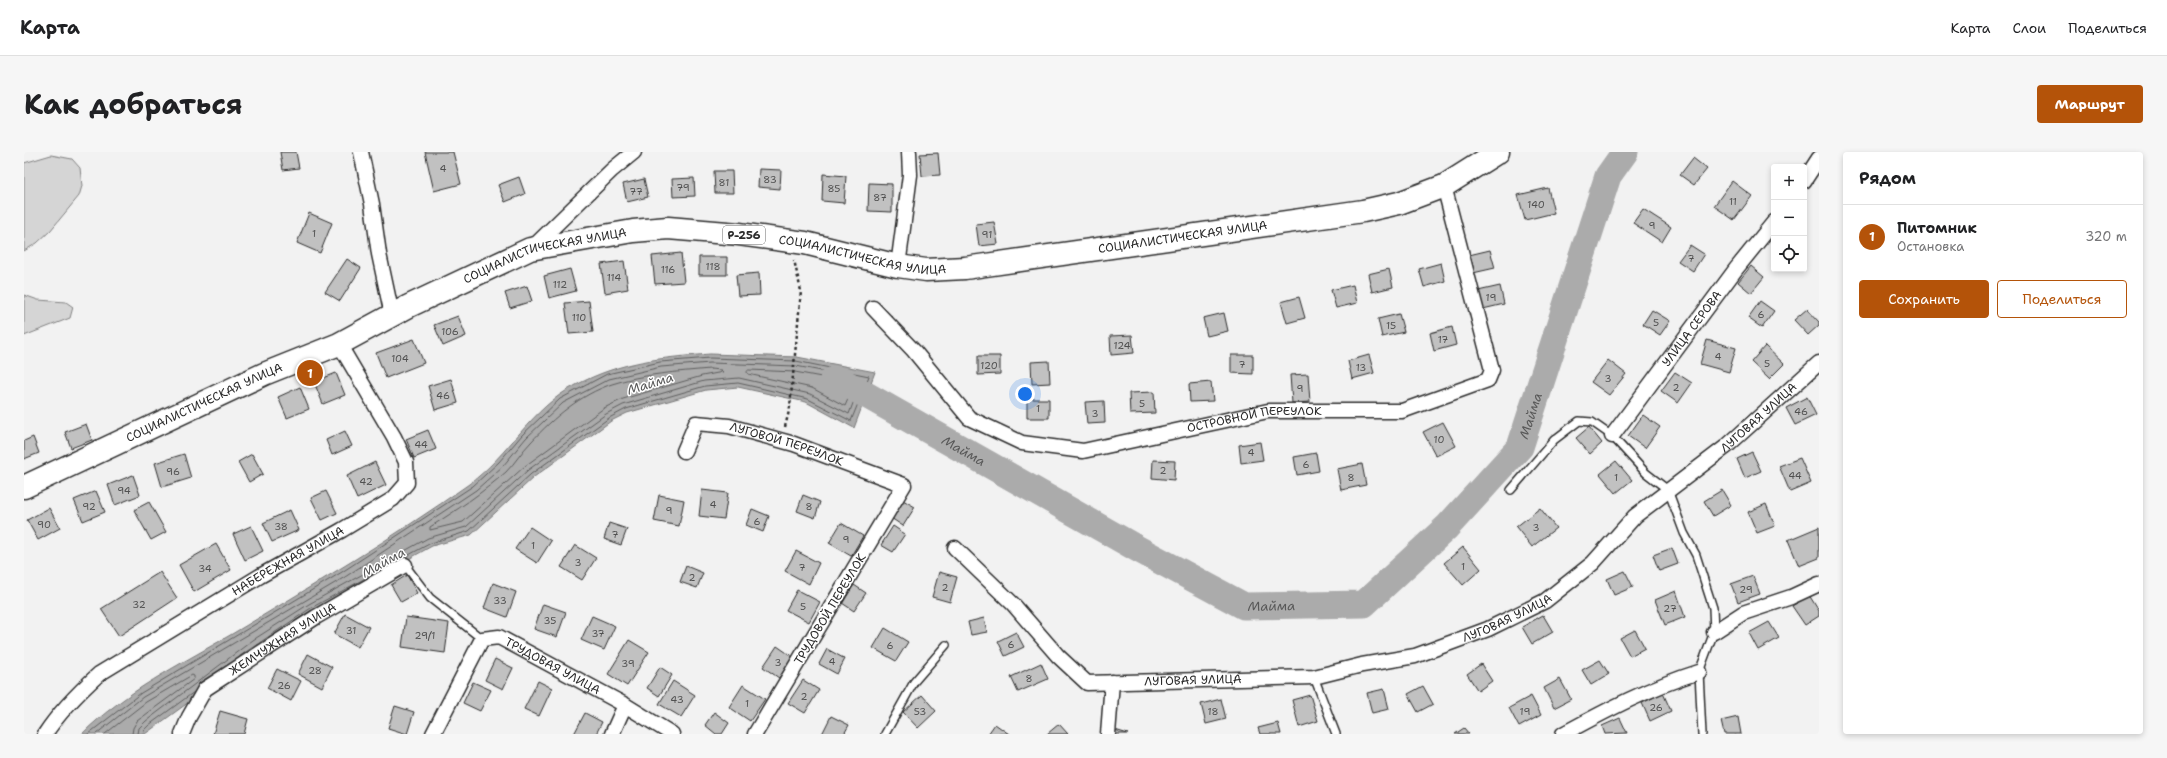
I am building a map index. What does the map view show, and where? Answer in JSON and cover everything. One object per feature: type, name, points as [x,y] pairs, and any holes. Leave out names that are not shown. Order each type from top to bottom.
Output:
[{"type":"main road","name":"СОЦИАЛИСТИЧЕСКАЯ УЛИЦА","points":[[24,487],[264,374],[339,344],[392,316],[530,249],[633,231],[668,228],[790,240],[898,266],[926,270],[965,268],[1340,214],[1399,203],[1444,186],[1498,152]]},
{"type":"street","points":[[530,249],[612,170],[634,152]]},
{"type":"street","points":[[898,266],[910,175],[909,152]]},
{"type":"street","points":[[362,153],[372,204],[379,254],[392,316]]},
{"type":"street","points":[[1807,176],[1819,158]]},
{"type":"street","name":"ОСТРОВНОЙ ПЕРЕУЛОК","points":[[872,308],[914,352],[969,418],[1022,443],[1084,451],[1268,411],[1402,412],[1488,380],[1492,370],[1444,186]]},
{"type":"street","name":"УЛИЦА СЕРОВА","points":[[1612,436],[1736,268],[1771,226]]},
{"type":"street","name":"НАБЕРЕЖНАЯ УЛИЦА","points":[[45,734],[56,717],[76,694],[99,674],[260,576],[342,530],[393,499],[407,483],[406,462],[394,437],[339,344]]},
{"type":"street","name":"ЛУГОВАЯ УЛИЦА","points":[[955,548],[1013,604],[1058,656],[1087,683],[1112,682],[1114,684],[1314,677],[1415,656],[1488,629],[1545,601],[1593,563],[1635,516],[1727,446],[1819,363]]},
{"type":"street","name":"ЛУГОВОЙ ПЕРЕУЛОК","points":[[684,451],[696,423],[729,426],[782,442],[794,444],[904,485]]},
{"type":"street","name":"ТРУДОВОЙ ПЕРЕУЛОК","points":[[755,734],[904,485]]},
{"type":"street","name":"ЖЕМЧУЖНАЯ УЛИЦА","points":[[182,734],[188,716],[205,689],[310,621],[404,565]]},
{"type":"street","points":[[1714,632],[1743,613],[1791,596],[1819,584]]},
{"type":"street","name":"ТРУДОВАЯ УЛИЦА","points":[[482,639],[499,638],[625,705],[672,734]]},
{"type":"street","points":[[433,734],[482,639]]},
{"type":"street","points":[[1563,734],[1608,709],[1666,682],[1699,672]]},
{"type":"street","points":[[1108,734],[1112,682]]},
{"type":"street","points":[[612,734],[625,705]]},
{"type":"lane","points":[[1511,490],[1554,440],[1579,421],[1592,422],[1612,436],[1646,473],[1668,490],[1706,582],[1713,608],[1714,632],[1699,672],[1702,734]]},
{"type":"lane","points":[[404,565],[430,598],[482,639]]},
{"type":"lane","points":[[885,734],[914,682],[946,645]]},
{"type":"lane","points":[[1314,677],[1336,734]]},
{"type":"path","points":[[782,442],[790,407],[801,291],[790,240]]},
{"type":"shaded area","points":[[51,155],[72,159],[80,168],[82,186],[79,196],[50,231],[37,243],[24,251],[24,163]]},
{"type":"shaded area","points":[[24,295],[38,300],[66,302],[73,307],[70,318],[24,336]]},
{"type":"water","points":[[710,354],[797,357],[875,372],[854,428],[806,402],[738,387],[706,390],[627,413],[611,421],[534,477],[471,535],[432,546],[313,612],[145,734],[82,734],[98,719],[134,692],[352,561],[469,484],[496,460],[546,406],[576,385],[609,371],[641,362]]},
{"type":"building","points":[[280,152],[296,152],[299,168],[283,170]]},
{"type":"building","points":[[425,152],[453,152],[461,184],[434,191]]},
{"type":"building","points":[[938,153],[940,175],[922,176],[920,154]]},
{"type":"building","points":[[1693,158],[1707,169],[1694,185],[1680,175]]},
{"type":"building","points":[[759,169],[781,170],[780,189],[758,187]]},
{"type":"building","points":[[714,171],[732,171],[733,193],[715,193]]},
{"type":"building","points":[[823,174],[846,176],[844,203],[822,201]]},
{"type":"building","points":[[519,177],[525,194],[505,202],[498,185]]},
{"type":"building","points":[[694,178],[695,196],[673,197],[672,179]]},
{"type":"building","points":[[644,179],[648,197],[627,202],[623,184]]},
{"type":"building","points":[[1732,181],[1752,196],[1734,220],[1714,206]]},
{"type":"building","points":[[869,183],[892,184],[892,212],[868,211]]},
{"type":"building","points":[[1548,188],[1554,213],[1525,220],[1518,195]]},
{"type":"building","points":[[1643,209],[1671,227],[1662,242],[1633,223]]},
{"type":"building","points":[[309,213],[332,223],[320,253],[297,243]]},
{"type":"building","points":[[994,222],[998,244],[979,246],[976,224]]},
{"type":"building","points":[[1690,245],[1704,254],[1693,271],[1678,261]]},
{"type":"building","points":[[1490,250],[1495,268],[1473,273],[1469,255]]},
{"type":"building","points":[[681,253],[684,282],[655,284],[652,256]]},
{"type":"building","points":[[699,257],[727,257],[727,275],[699,275]]},
{"type":"building","points":[[347,259],[361,268],[340,301],[325,292]]},
{"type":"building","points":[[624,261],[628,289],[605,293],[601,264]]},
{"type":"building","points":[[1441,263],[1445,281],[1424,287],[1419,269]]},
{"type":"building","points":[[1751,266],[1764,277],[1751,293],[1738,282]]},
{"type":"building","points":[[570,269],[576,291],[549,298],[544,276]]},
{"type":"building","points":[[1389,269],[1393,287],[1372,292],[1368,274]]},
{"type":"building","points":[[759,273],[760,295],[738,296],[736,275]]},
{"type":"building","points":[[1353,285],[1357,303],[1336,308],[1331,290]]},
{"type":"building","points":[[527,286],[532,301],[510,308],[505,293]]},
{"type":"building","points":[[1500,286],[1504,304],[1483,309],[1478,291]]},
{"type":"building","points":[[1299,297],[1305,318],[1287,323],[1281,302]]},
{"type":"building","points":[[589,301],[593,332],[569,334],[565,303]]},
{"type":"building","points":[[1760,301],[1774,311],[1762,328],[1748,318]]},
{"type":"building","points":[[1807,309],[1819,322],[1819,325],[1808,335],[1794,320]]},
{"type":"building","points":[[1652,310],[1670,321],[1660,335],[1643,324]]},
{"type":"building","points":[[1224,313],[1228,331],[1207,336],[1203,318]]},
{"type":"building","points":[[1399,314],[1404,332],[1382,337],[1378,319]]},
{"type":"building","points":[[458,316],[466,336],[443,346],[434,325]]},
{"type":"building","points":[[1452,327],[1456,345],[1434,351],[1430,333]]},
{"type":"building","points":[[1132,335],[1134,353],[1111,355],[1110,336]]},
{"type":"building","points":[[414,339],[424,363],[386,378],[376,353]]},
{"type":"building","points":[[1707,340],[1736,348],[1729,372],[1700,364]]},
{"type":"building","points":[[1765,346],[1784,364],[1769,379],[1751,362]]},
{"type":"building","points":[[1231,355],[1253,355],[1253,374],[1231,373]]},
{"type":"building","points":[[1369,355],[1374,373],[1352,379],[1348,361]]},
{"type":"building","points":[[978,356],[1000,356],[1000,374],[978,375]]},
{"type":"building","points":[[1608,360],[1626,374],[1609,395],[1591,382]]},
{"type":"building","points":[[1049,361],[1050,383],[1032,384],[1031,362]]},
{"type":"building","points":[[1675,372],[1692,383],[1678,403],[1661,391]]},
{"type":"building","points":[[336,373],[345,395],[323,404],[314,382]]},
{"type":"building","points":[[1308,374],[1310,402],[1292,403],[1290,375]]},
{"type":"building","points":[[451,379],[458,403],[435,410],[428,386]]},
{"type":"building","points":[[1211,382],[1213,401],[1190,402],[1189,384]]},
{"type":"building","points":[[300,387],[309,409],[287,418],[278,397]]},
{"type":"building","points":[[1154,392],[1155,413],[1130,414],[1129,393]]},
{"type":"building","points":[[1807,397],[1816,415],[1795,425],[1786,408]]},
{"type":"building","points":[[1027,399],[1049,399],[1049,418],[1027,418]]},
{"type":"building","points":[[1104,401],[1105,423],[1087,424],[1085,402]]},
{"type":"building","points":[[1643,415],[1660,427],[1645,448],[1628,436]]},
{"type":"building","points":[[1443,422],[1456,446],[1436,456],[1423,432]]},
{"type":"building","points":[[86,424],[92,440],[71,448],[65,432]]},
{"type":"building","points":[[1589,427],[1602,443],[1590,454],[1576,438]]},
{"type":"building","points":[[428,430],[436,449],[414,458],[406,439]]},
{"type":"building","points":[[345,431],[352,446],[332,455],[326,440]]},
{"type":"building","points":[[33,437],[39,453],[24,459],[24,441]]},
{"type":"building","points":[[1260,442],[1263,460],[1241,463],[1239,445]]},
{"type":"building","points":[[1752,452],[1761,471],[1745,478],[1737,459]]},
{"type":"building","points":[[1316,453],[1319,471],[1297,475],[1294,457]]},
{"type":"building","points":[[184,454],[191,478],[162,487],[155,463]]},
{"type":"building","points":[[252,454],[263,474],[249,482],[238,462]]},
{"type":"building","points":[[1800,458],[1811,483],[1790,492],[1779,466]]},
{"type":"building","points":[[1153,460],[1175,461],[1174,480],[1152,478]]},
{"type":"building","points":[[1616,461],[1632,480],[1616,493],[1600,474]]},
{"type":"building","points":[[375,462],[386,485],[357,499],[347,476]]},
{"type":"building","points":[[1362,464],[1366,485],[1341,490],[1337,469]]},
{"type":"building","points":[[133,475],[140,495],[115,505],[108,485]]},
{"type":"building","points":[[702,490],[728,493],[724,519],[699,516]]},
{"type":"building","points":[[1722,490],[1731,505],[1713,516],[1704,501]]},
{"type":"building","points":[[96,491],[105,512],[83,521],[74,500]]},
{"type":"building","points":[[326,491],[337,513],[322,520],[311,498]]},
{"type":"building","points":[[659,495],[684,500],[679,526],[654,521]]},
{"type":"building","points":[[803,495],[820,502],[815,518],[797,511]]},
{"type":"building","points":[[903,500],[915,507],[903,526],[891,518]]},
{"type":"building","points":[[149,502],[166,532],[151,540],[134,510]]},
{"type":"building","points":[[1766,504],[1775,526],[1757,533],[1748,512]]},
{"type":"building","points":[[49,508],[60,528],[38,540],[27,520]]},
{"type":"building","points":[[1540,508],[1556,528],[1532,547],[1516,527]]},
{"type":"building","points":[[752,509],[769,516],[763,532],[746,525]]},
{"type":"building","points":[[290,510],[299,530],[272,542],[263,523]]},
{"type":"building","points":[[609,523],[627,529],[621,545],[604,539]]},
{"type":"building","points":[[841,523],[863,536],[851,556],[829,543]]},
{"type":"building","points":[[251,526],[263,551],[245,560],[233,534]]},
{"type":"building","points":[[893,526],[905,534],[893,552],[881,545]]},
{"type":"building","points":[[530,527],[551,541],[537,563],[515,549]]},
{"type":"building","points":[[1819,527],[1819,558],[1799,566],[1788,540]]},
{"type":"building","points":[[216,544],[231,570],[194,592],[179,565]]},
{"type":"building","points":[[575,545],[596,558],[582,580],[561,567]]},
{"type":"building","points":[[1463,547],[1481,569],[1463,585],[1444,563]]},
{"type":"building","points":[[1672,548],[1678,564],[1659,571],[1653,555]]},
{"type":"building","points":[[796,551],[819,563],[809,584],[785,571]]},
{"type":"building","points":[[686,566],[703,573],[697,588],[680,582]]},
{"type":"building","points":[[1625,571],[1633,587],[1614,595],[1607,579]]},
{"type":"building","points":[[160,572],[177,598],[119,636],[101,609]]},
{"type":"building","points":[[939,572],[957,577],[950,602],[932,597]]},
{"type":"building","points":[[407,575],[417,593],[401,602],[391,585]]},
{"type":"building","points":[[1753,576],[1760,594],[1738,602],[1731,584]]},
{"type":"building","points":[[493,583],[516,592],[507,617],[484,608]]},
{"type":"building","points":[[854,585],[866,593],[854,611],[842,603]]},
{"type":"building","points":[[797,590],[820,602],[809,622],[786,610]]},
{"type":"building","points":[[1676,591],[1685,617],[1665,625],[1655,600]]},
{"type":"building","points":[[1809,595],[1819,611],[1819,616],[1805,625],[1792,606]]},
{"type":"building","points":[[543,604],[566,612],[557,637],[534,629]]},
{"type":"building","points":[[345,614],[369,627],[358,647],[334,634]]},
{"type":"building","points":[[1543,615],[1553,632],[1532,644],[1522,627]]},
{"type":"building","points":[[592,616],[615,626],[604,650],[581,640]]},
{"type":"building","points":[[406,617],[449,623],[445,653],[402,647]]},
{"type":"building","points":[[984,618],[987,632],[971,635],[968,622]]},
{"type":"building","points":[[1769,622],[1779,638],[1758,650],[1749,633]]},
{"type":"building","points":[[885,628],[908,642],[896,661],[873,648]]},
{"type":"building","points":[[1635,630],[1645,648],[1630,656],[1620,638]]},
{"type":"building","points":[[1016,632],[1024,647],[1005,656],[998,641]]},
{"type":"building","points":[[629,640],[649,652],[627,686],[608,674]]},
{"type":"building","points":[[777,646],[793,657],[779,678],[763,667]]},
{"type":"building","points":[[827,649],[845,659],[837,674],[819,664]]},
{"type":"building","points":[[308,654],[332,667],[322,687],[298,674]]},
{"type":"building","points":[[495,659],[513,668],[503,689],[485,680]]},
{"type":"building","points":[[1600,660],[1609,674],[1591,685],[1582,670]]},
{"type":"building","points":[[1041,663],[1048,679],[1018,692],[1011,677]]},
{"type":"building","points":[[1481,664],[1492,681],[1478,691],[1467,674]]},
{"type":"building","points":[[660,667],[672,675],[659,696],[647,688]]},
{"type":"building","points":[[277,669],[301,681],[291,701],[267,688]]},
{"type":"building","points":[[1560,679],[1571,699],[1554,708],[1544,688]]},
{"type":"building","points":[[803,680],[819,690],[805,713],[788,703]]},
{"type":"building","points":[[538,681],[552,688],[539,716],[524,709]]},
{"type":"building","points":[[673,681],[695,695],[681,717],[659,704]]},
{"type":"building","points":[[473,682],[491,690],[480,711],[463,703]]},
{"type":"building","points":[[743,685],[765,699],[750,721],[729,707]]},
{"type":"building","points":[[1423,686],[1433,704],[1418,712],[1408,694]]},
{"type":"building","points":[[1384,689],[1389,709],[1372,713],[1367,693]]},
{"type":"building","points":[[1663,693],[1671,711],[1650,721],[1642,703]]},
{"type":"building","points":[[922,695],[936,711],[918,728],[903,712]]},
{"type":"building","points":[[1310,695],[1318,721],[1299,727],[1292,700]]},
{"type":"building","points":[[1531,696],[1541,715],[1519,727],[1509,708]]},
{"type":"building","points":[[1221,699],[1226,719],[1206,724],[1201,704]]},
{"type":"building","points":[[395,706],[414,712],[407,734],[388,728]]},
{"type":"building","points":[[220,711],[248,719],[244,734],[213,734]]},
{"type":"building","points":[[714,712],[729,723],[722,734],[716,734],[705,725]]},
{"type":"building","points":[[585,713],[602,722],[596,734],[574,734]]},
{"type":"building","points":[[831,716],[849,725],[844,734],[822,734]]},
{"type":"building","points":[[1738,717],[1741,734],[1724,734],[1721,721]]},
{"type":"building","points":[[1620,718],[1627,733],[1605,734],[1602,726]]},
{"type":"building","points":[[1278,723],[1281,734],[1260,734],[1258,728]]},
{"type":"building","points":[[995,724],[1009,734],[988,734]]},
{"type":"building","points":[[1059,724],[1068,734],[1047,734]]},
{"type":"building","points":[[1464,728],[1469,734],[1455,734]]},
{"type":"building","points":[[1115,730],[1128,734],[1113,734]]},
{"type":"waterway","name":"Майма","points":[[833,380],[845,383],[1138,549],[1244,606],[1364,604],[1447,527],[1520,447],[1608,176],[1625,152]]},
{"type":"place","name":"Питомник","points":[[310,373]]}]
